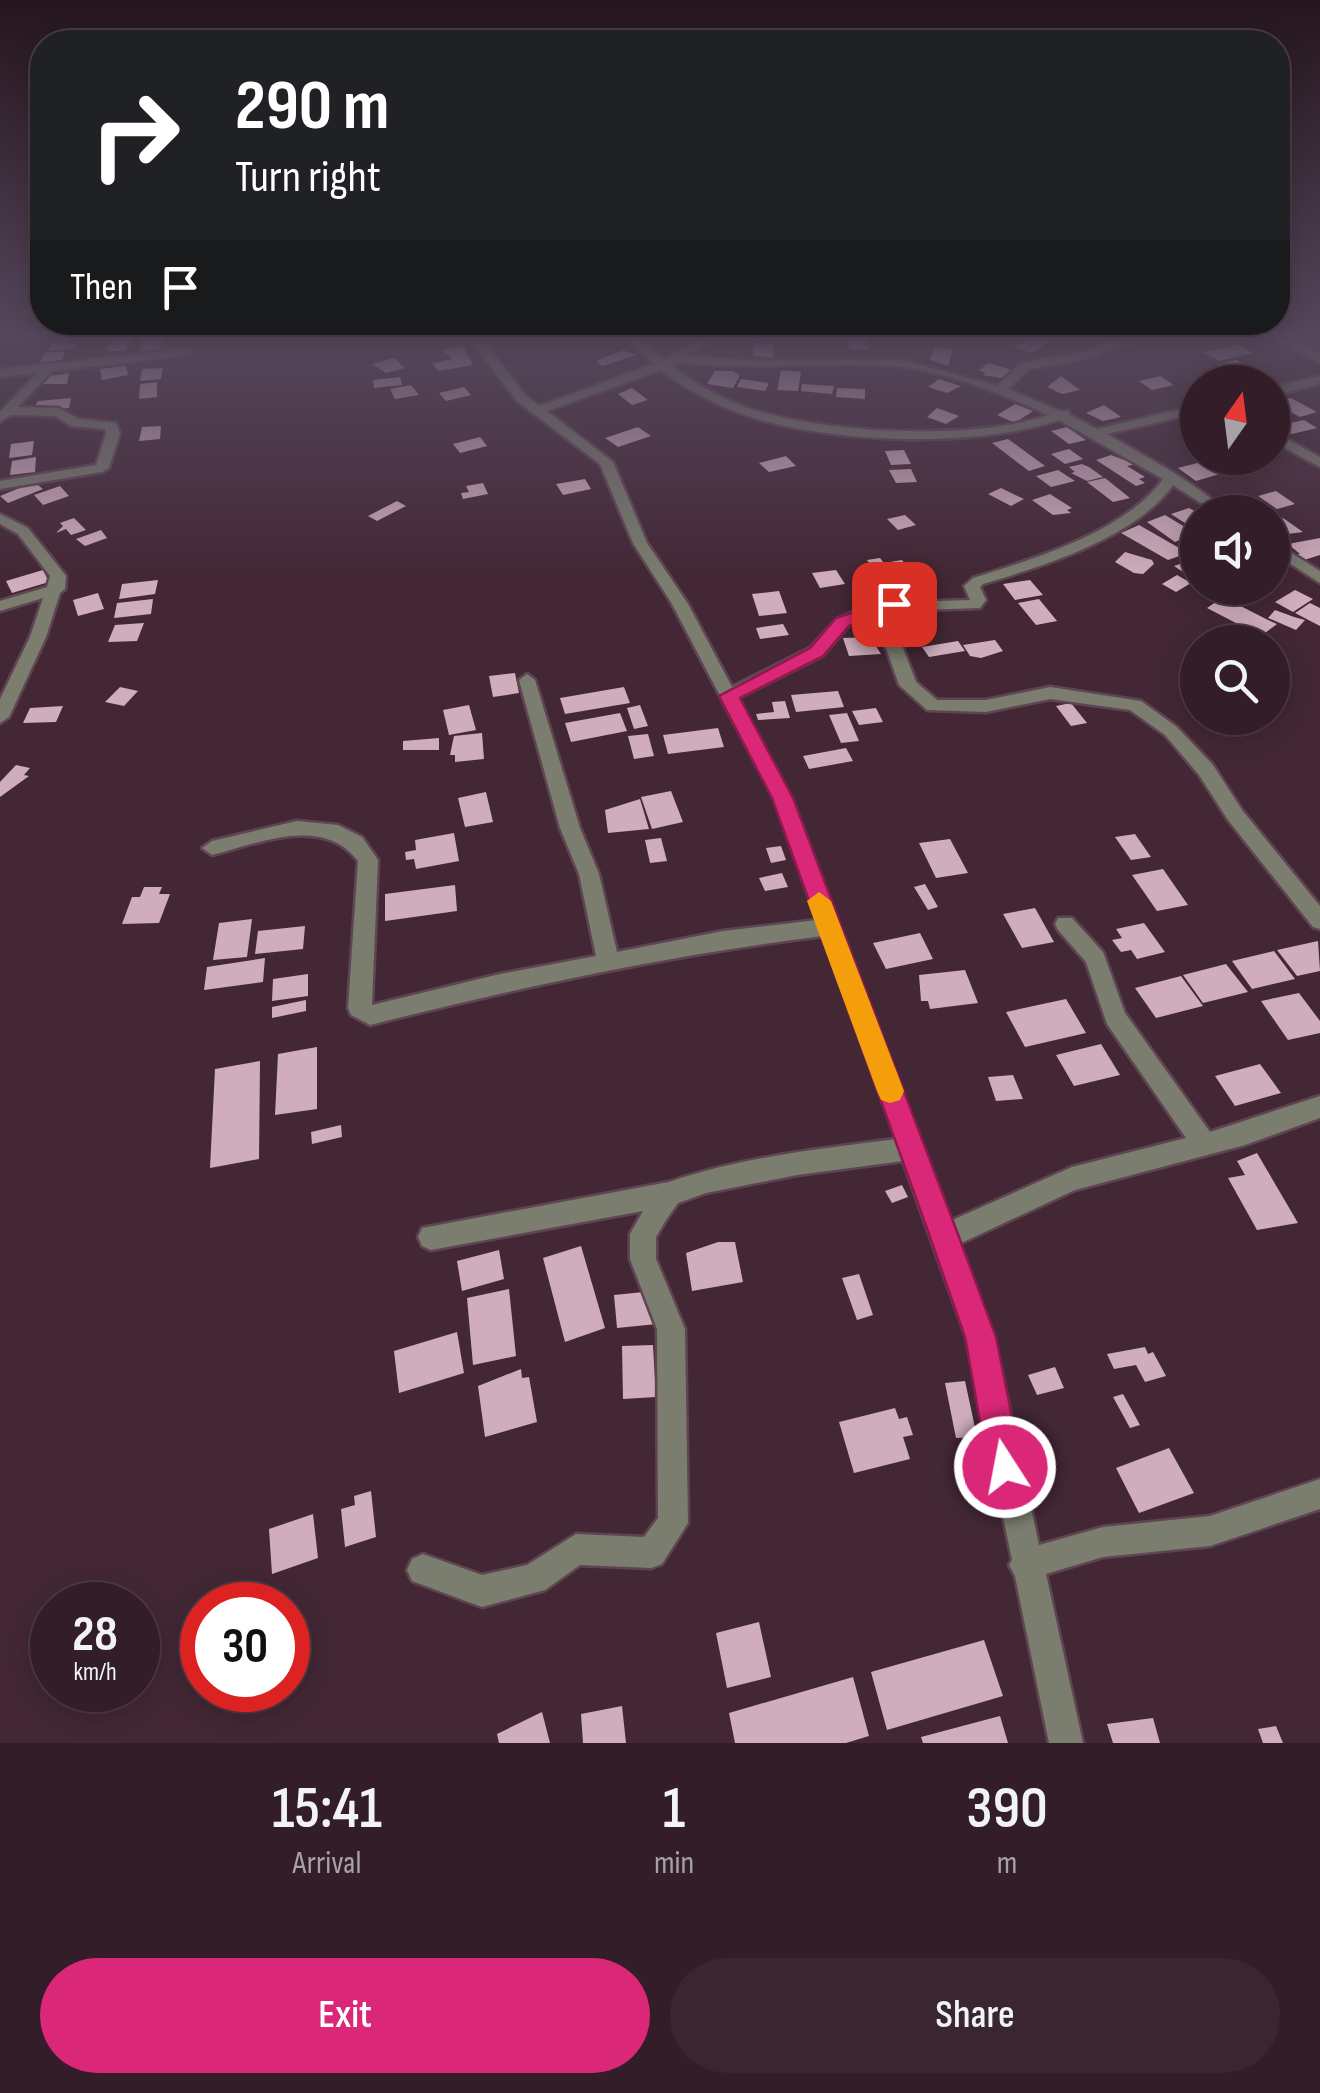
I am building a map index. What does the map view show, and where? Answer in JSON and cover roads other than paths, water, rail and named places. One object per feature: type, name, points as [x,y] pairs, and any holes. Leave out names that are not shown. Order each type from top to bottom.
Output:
[{"type":"street","points":[[0,484],[102,468],[114,434],[111,426],[76,423],[65,416]]},
{"type":"street","points":[[551,416],[606,462],[640,542],[680,604],[783,798],[980,1337],[1066,1743]]},
{"type":"street","points":[[756,416],[816,429],[958,439],[1034,425],[1058,416]]},
{"type":"street","points":[[1069,416],[1198,495]]},
{"type":"street","points":[[1100,432],[1167,416]]},
{"type":"street","points":[[1290,446],[1320,463]]},
{"type":"street","points":[[728,696],[816,652],[843,622],[879,606],[974,605],[978,600],[972,586],[978,581],[1065,554],[1154,501],[1171,477]]},
{"type":"street","points":[[0,518],[24,531],[58,576],[57,589],[0,718]]},
{"type":"street","points":[[1290,557],[1320,578]]},
{"type":"street","points":[[0,606],[57,589]]},
{"type":"street","points":[[879,606],[908,686],[934,706],[986,706],[1050,693],[1134,705],[1172,731],[1320,921]]},
{"type":"street","points":[[528,680],[570,828],[584,848],[594,914],[608,963]]},
{"type":"street","points":[[212,848],[298,828],[328,827],[362,847],[368,860],[359,1008],[370,1015],[500,983],[723,940],[829,926]]},
{"type":"street","points":[[1066,924],[1096,958],[1115,1017],[1204,1143]]},
{"type":"street","points":[[945,1237],[1072,1179],[1320,1108]]},
{"type":"street","points":[[430,1238],[668,1194],[706,1181],[797,1163],[910,1149]]},
{"type":"street","points":[[422,1570],[464,1587],[500,1588],[534,1579],[576,1549],[650,1553],[672,1523],[671,1329],[644,1259],[644,1234],[668,1194]]},
{"type":"street","points":[[1026,1566],[1103,1542],[1210,1531],[1320,1494]]}]
